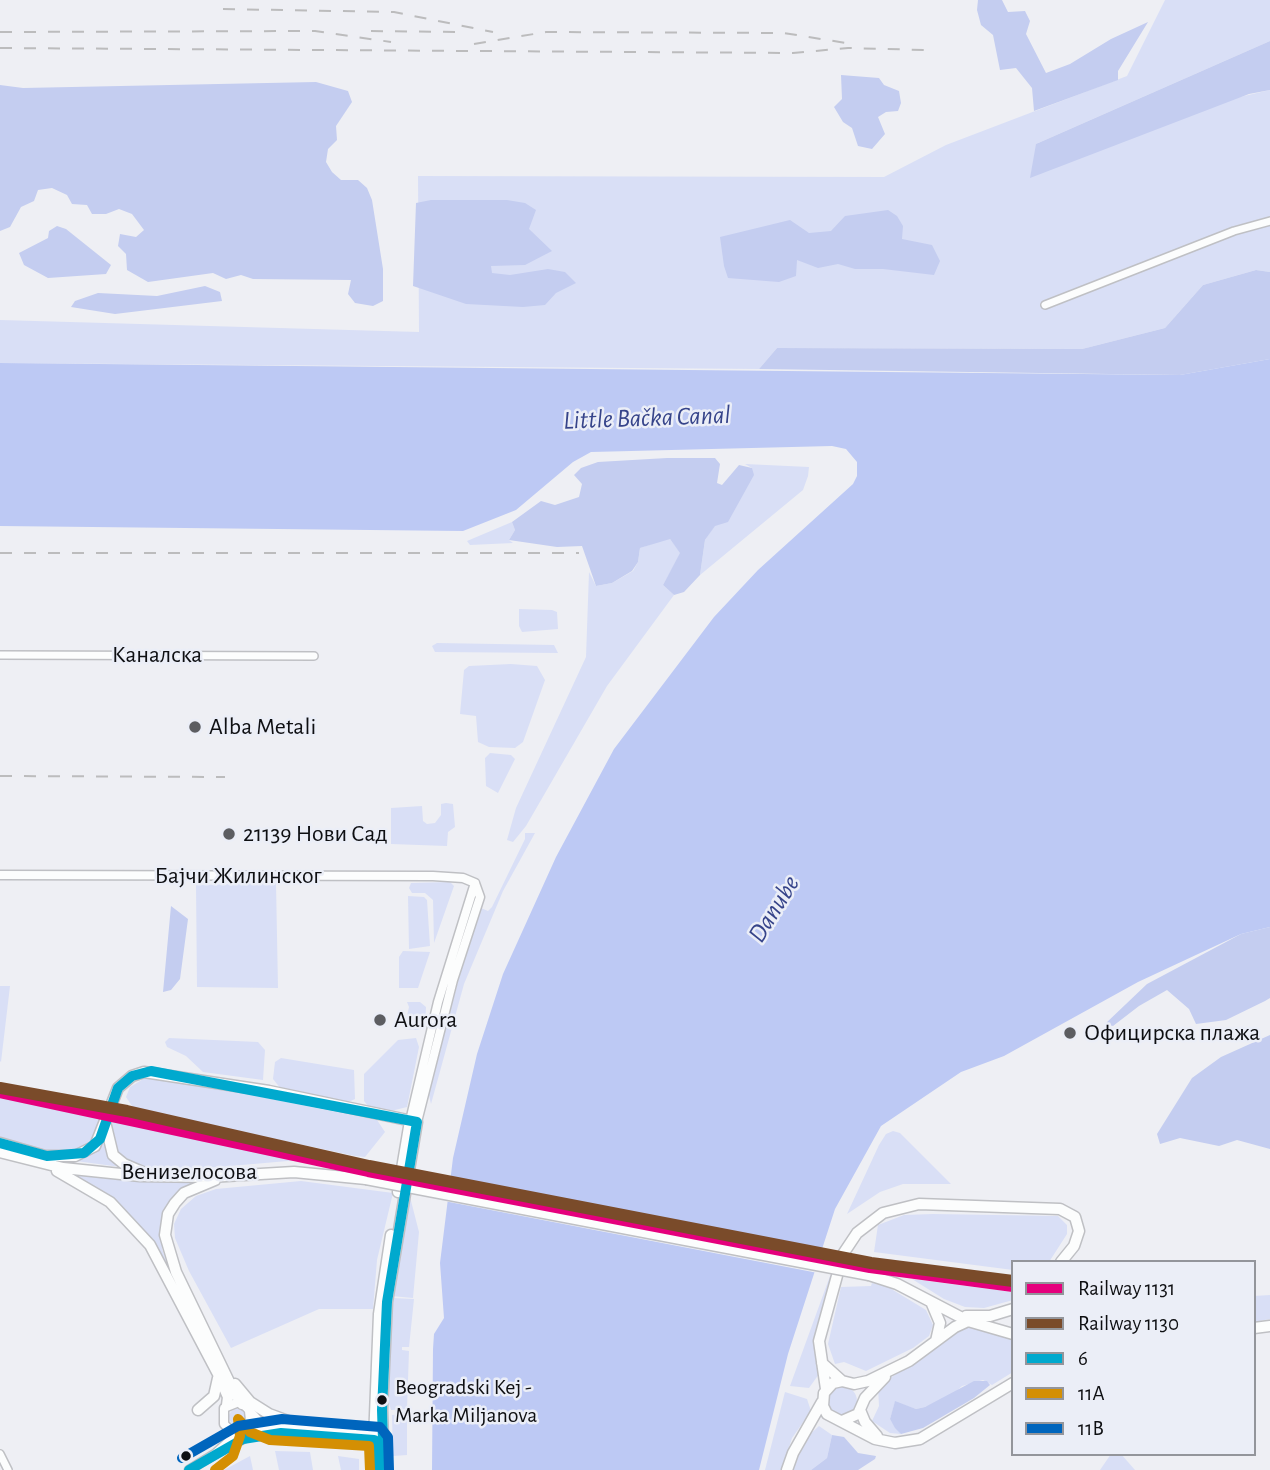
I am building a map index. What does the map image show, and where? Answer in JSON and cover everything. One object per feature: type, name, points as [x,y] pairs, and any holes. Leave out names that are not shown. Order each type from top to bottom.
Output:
[{"type":"main road","points":[[47,1156],[84,1153],[100,1139],[118,1088],[132,1076],[151,1071],[414,1121],[387,1302],[377,1436],[384,1470]]},
{"type":"main road","points":[[106,1126],[113,1155],[124,1164],[154,1177]]},
{"type":"main road","name":"Венизелосова","points":[[0,1143],[96,1171]]},
{"type":"main road","name":"Венизелосова","points":[[0,1152],[75,1170],[154,1177],[294,1171],[366,1179],[869,1275],[897,1284],[968,1321],[1011,1333]]},
{"type":"main road","points":[[37,1163],[92,1189],[110,1202],[142,1235],[170,1278],[229,1397],[227,1405]]},
{"type":"main road","points":[[232,1175],[184,1193],[168,1214],[165,1225],[169,1256],[218,1359],[246,1407]]},
{"type":"main road","points":[[787,1470],[826,1390],[819,1341],[843,1254],[857,1233],[883,1213],[909,1205],[929,1204],[1065,1210],[1075,1217],[1079,1231],[1062,1260]]},
{"type":"main road","points":[[932,1304],[940,1323],[934,1345]]},
{"type":"main road","points":[[955,1315],[990,1316],[1011,1310]]},
{"type":"main road","points":[[820,1361],[842,1381],[854,1384],[888,1374],[934,1345],[955,1327],[968,1321]]},
{"type":"main road","points":[[218,1359],[250,1402],[277,1419],[307,1428]]},
{"type":"main road","points":[[198,1410],[214,1396],[219,1385],[218,1374]]},
{"type":"main road","points":[[842,1421],[851,1419],[888,1374]]},
{"type":"main road","points":[[826,1390],[842,1381]]},
{"type":"main road","points":[[854,1384],[865,1422],[882,1442]]},
{"type":"main road","points":[[802,1436],[820,1420],[830,1417],[882,1442],[905,1443],[920,1439],[1011,1384]]},
{"type":"main road","points":[[822,1402],[830,1417]]},
{"type":"street","points":[[1045,305],[1234,231],[1270,221]]},
{"type":"street","name":"Каналска","points":[[0,655],[314,656]]},
{"type":"street","name":"Бајчи Жилинског","points":[[0,875],[453,876],[475,883],[477,895],[414,1121]]},
{"type":"street","points":[[217,1452],[226,1427],[222,1416],[227,1405],[246,1407],[258,1420],[272,1426],[377,1436]]},
{"type":"street","points":[[217,1452],[250,1420],[246,1407]]},
{"type":"street","points":[[226,1427],[281,1433],[377,1436]]},
{"type":"street","points":[[188,1470],[249,1436],[281,1433]]},
{"type":"street","points":[[0,1454],[8,1470]]},
{"type":"shaded area","points":[[978,0],[1002,0],[1008,12],[1025,11],[1030,21],[1026,34],[1046,73],[1070,64],[1111,39],[1148,22],[1118,71],[1118,80],[1034,111],[1032,88],[1016,68],[1000,70],[993,35],[981,25],[977,10]]},
{"type":"shaded area","points":[[1165,0],[1270,0],[1270,41],[1036,144],[1270,90],[1270,272],[1256,270],[1203,285],[1165,328],[1082,349],[777,348],[759,369],[0,363],[0,320],[419,332],[418,176],[884,177],[946,145],[1127,76]]},
{"type":"shaded area","points":[[1270,41],[1270,90],[1249,94],[1030,178],[1036,144]]},
{"type":"shaded area","points":[[841,75],[879,78],[884,85],[899,91],[901,103],[898,111],[886,112],[878,117],[885,134],[872,149],[858,146],[852,128],[843,122],[834,107],[842,99]]},
{"type":"shaded area","points":[[316,82],[348,91],[352,102],[336,126],[337,140],[328,149],[326,162],[341,180],[358,180],[367,188],[372,200],[383,269],[383,301],[373,306],[355,303],[348,294],[351,280],[253,279],[241,275],[226,279],[213,273],[148,282],[127,270],[126,254],[118,246],[120,234],[136,237],[144,230],[132,214],[119,209],[106,214],[92,214],[87,205],[72,204],[67,195],[52,188],[38,190],[34,201],[21,207],[10,227],[0,231],[0,85],[23,88]]},
{"type":"shaded area","points":[[431,200],[507,200],[525,203],[536,210],[529,229],[552,251],[525,265],[491,266],[492,273],[510,275],[548,269],[565,272],[576,283],[556,293],[545,305],[523,307],[466,304],[413,286],[416,203]]},
{"type":"shaded area","points":[[888,210],[897,216],[903,226],[902,239],[932,245],[940,261],[934,275],[883,269],[855,269],[838,264],[818,268],[797,260],[796,276],[779,282],[728,278],[720,237],[790,220],[809,233],[831,231],[845,216]]},
{"type":"shaded area","points":[[57,226],[66,229],[111,265],[106,274],[48,278],[24,265],[19,253],[48,238],[49,231]]},
{"type":"shaded area","points":[[1256,270],[1270,272],[1270,359],[1180,375],[759,369],[777,348],[1082,349],[1165,328],[1203,285]]},
{"type":"shaded area","points":[[205,286],[220,292],[222,301],[115,314],[71,307],[75,301],[98,293],[157,296]]},
{"type":"shaded area","points":[[715,458],[720,464],[717,483],[722,485],[739,465],[752,468],[754,475],[728,522],[715,526],[705,540],[700,575],[684,592],[674,595],[663,585],[680,553],[670,539],[640,548],[638,562],[632,571],[612,583],[596,586],[582,546],[557,547],[509,540],[515,530],[512,522],[541,501],[555,505],[579,497],[582,484],[574,475],[581,468],[598,462]]},
{"type":"shaded area","points":[[745,464],[809,467],[808,476],[803,490],[700,575],[705,540],[752,468]]},
{"type":"shaded area","points":[[512,522],[515,530],[509,540],[513,543],[470,545],[467,541]]},
{"type":"shaded area","points":[[670,539],[681,553],[663,585],[674,595],[607,686],[526,826],[513,842],[507,840],[516,808],[586,657],[589,572],[596,586],[612,583],[633,571],[638,562],[640,548]]},
{"type":"shaded area","points":[[519,609],[557,612],[558,629],[522,632],[519,626]]},
{"type":"shaded area","points":[[437,643],[554,645],[558,653],[435,652],[432,646]]},
{"type":"shaded area","points":[[469,666],[537,666],[545,680],[523,742],[515,748],[489,747],[478,742],[476,716],[460,714],[464,670]]},
{"type":"shaded area","points":[[490,753],[511,755],[515,759],[498,793],[486,786],[485,758]]},
{"type":"shaded area","points":[[441,804],[453,804],[455,827],[448,832],[447,846],[391,844],[391,808],[422,806],[423,821],[427,824],[435,823],[441,815]]},
{"type":"shaded area","points":[[525,833],[535,833],[503,891],[464,984],[431,1104],[428,1091],[470,938],[481,908],[488,911],[492,907],[525,839]]},
{"type":"shaded area","points":[[450,882],[454,886],[434,943],[433,900],[425,893],[412,893],[409,888],[411,883]]},
{"type":"shaded area","points":[[276,883],[278,988],[197,987],[196,885]]},
{"type":"shaded area","points":[[408,896],[424,897],[427,900],[430,946],[409,949]]},
{"type":"shaded area","points":[[171,906],[188,919],[180,979],[171,990],[163,992]]},
{"type":"shaded area","points":[[1270,927],[1270,998],[1265,1001],[1226,1020],[1196,1024],[1189,1009],[1167,990],[1139,1006],[1113,1026],[1105,1024],[1147,984],[1241,934]]},
{"type":"shaded area","points":[[403,951],[430,952],[418,988],[399,988],[399,957]]},
{"type":"shaded area","points":[[0,986],[10,986],[1,1062],[0,1061]]},
{"type":"shaded area","points":[[407,1002],[420,1002],[426,1007],[425,1025],[418,1030],[404,1029],[409,1007]]},
{"type":"shaded area","points":[[1270,1035],[1270,1149],[1237,1140],[1219,1146],[1180,1138],[1160,1144],[1157,1134],[1192,1078],[1221,1057]]},
{"type":"shaded area","points":[[169,1038],[258,1042],[265,1050],[263,1080],[203,1072],[186,1056],[167,1047],[165,1042]]},
{"type":"shaded area","points":[[416,1038],[419,1047],[407,1107],[391,1111],[368,1106],[364,1101],[364,1074],[398,1040]]},
{"type":"shaded area","points":[[281,1058],[354,1070],[355,1099],[346,1103],[281,1089],[273,1079],[275,1062]]},
{"type":"shaded area","points":[[150,1075],[377,1120],[385,1132],[365,1157],[134,1109],[126,1097],[130,1087]]},
{"type":"shaded area","points":[[0,1097],[92,1115],[103,1120],[92,1146],[77,1153],[50,1153],[0,1138]]},
{"type":"shaded area","points":[[110,1119],[299,1160],[196,1169],[140,1167],[114,1152],[108,1127]]},
{"type":"shaded area","points":[[893,1131],[900,1133],[951,1184],[903,1184],[880,1192],[847,1214],[879,1145],[886,1134]]},
{"type":"shaded area","points":[[103,1142],[112,1160],[121,1167],[76,1161],[94,1152]]},
{"type":"shaded area","points":[[71,1173],[197,1181],[174,1196],[162,1218],[162,1249],[170,1271],[143,1232],[105,1194]]},
{"type":"shaded area","points":[[301,1181],[393,1193],[377,1260],[373,1309],[319,1309],[231,1348],[189,1271],[175,1238],[174,1224],[181,1209],[196,1196],[216,1189]]},
{"type":"shaded area","points":[[405,1196],[410,1197],[419,1232],[413,1298],[391,1296]]},
{"type":"shaded area","points":[[904,1215],[1058,1216],[1067,1225],[1067,1234],[1050,1260],[1011,1260],[1011,1270],[874,1252],[878,1225]]},
{"type":"shaded area","points":[[830,1276],[835,1277],[822,1318],[819,1374],[809,1388],[790,1386]]},
{"type":"shaded area","points":[[912,1279],[1011,1292],[1011,1301],[984,1308],[965,1307],[944,1299]]},
{"type":"shaded area","points":[[872,1283],[888,1287],[926,1310],[933,1325],[929,1336],[913,1348],[866,1371],[844,1362],[835,1364],[828,1344],[841,1287],[871,1286]]},
{"type":"shaded area","points":[[1270,1295],[1270,1319],[1256,1322],[1256,1296]]},
{"type":"shaded area","points":[[393,1298],[414,1299],[409,1347],[402,1347],[402,1350],[409,1351],[407,1409],[391,1410],[386,1394]]},
{"type":"shaded area","points":[[968,1322],[1011,1336],[1011,1373],[992,1385],[983,1380],[962,1386],[950,1397],[916,1409],[895,1402],[890,1419],[901,1434],[890,1433],[872,1421],[879,1406],[878,1387]]},
{"type":"shaded area","points":[[974,1381],[987,1381],[990,1385],[974,1398],[923,1428],[901,1434],[890,1419],[895,1401],[916,1409],[925,1407]]},
{"type":"shaded area","points":[[842,1386],[853,1390],[857,1401],[853,1412],[842,1416],[831,1412],[827,1401],[831,1390]]},
{"type":"shaded area","points":[[785,1392],[807,1399],[811,1411],[792,1438],[782,1470],[765,1470]]},
{"type":"shaded area","points":[[237,1409],[245,1417],[237,1425],[229,1417]]},
{"type":"shaded area","points":[[407,1414],[407,1455],[393,1456],[392,1415]]},
{"type":"shaded area","points":[[819,1426],[832,1435],[827,1458],[811,1470],[790,1470],[808,1436]]},
{"type":"shaded area","points":[[832,1435],[844,1437],[858,1453],[876,1456],[875,1459],[858,1470],[811,1470],[827,1458]]},
{"type":"shaded area","points":[[275,1451],[310,1452],[313,1470],[279,1470]]},
{"type":"shaded area","points":[[250,1456],[253,1470],[224,1470]]},
{"type":"shaded area","points":[[338,1456],[359,1459],[359,1470],[341,1470]]},
{"type":"shaded area","points":[[1110,1456],[1123,1456],[1135,1470],[1100,1470]]},
{"type":"water","points":[[1270,359],[1270,927],[1241,934],[1138,982],[1004,1056],[961,1072],[881,1126],[835,1209],[788,1354],[759,1470],[432,1470],[434,1334],[444,1318],[440,1263],[453,1158],[477,1054],[503,974],[556,857],[614,749],[714,617],[758,570],[853,484],[857,476],[857,462],[846,449],[832,446],[591,452],[573,462],[516,510],[463,531],[0,526],[0,363],[1180,375]]},
{"type":"pier","points":[[447,1176],[826,1249],[818,1273],[444,1201]]},
{"type":"railway","points":[[223,9],[394,12],[493,32]]},
{"type":"railway","points":[[0,32],[315,31],[391,42]]},
{"type":"railway","points":[[371,31],[458,32]]},
{"type":"railway","points":[[474,44],[546,32],[784,33],[846,43]]},
{"type":"railway","points":[[0,48],[793,53],[848,48],[924,50]]},
{"type":"railway","points":[[0,553],[579,553]]},
{"type":"railway","points":[[0,776],[225,777]]},
{"type":"rail line","name":"1130","points":[[0,1088],[127,1111],[369,1166],[871,1263],[1011,1281]]},
{"type":"rail line","name":"1131","points":[[0,1092],[368,1171],[870,1267],[1011,1286]]},
{"type":"transit line","name":"6","points":[[0,1143],[47,1156],[84,1153],[100,1139],[118,1088],[132,1076],[151,1071],[417,1122],[387,1302],[382,1410],[384,1470]]},
{"type":"transit line","name":"11A","points":[[215,1470],[233,1456],[240,1436],[238,1419],[250,1432],[270,1440],[369,1446],[370,1470]]},
{"type":"transit line","name":"11B","points":[[182,1458],[238,1426],[282,1419],[380,1427],[388,1437],[389,1470]]},
{"type":"transit line","name":"6","points":[[189,1470],[243,1439],[281,1433],[374,1440],[375,1468]]},
{"type":"place","name":"Alba Metali","points":[[195,727]]},
{"type":"place","name":"21139 Нови Сад","points":[[229,834]]},
{"type":"place","name":"Aurora","points":[[380,1020]]},
{"type":"place","name":"Официрска плажа","points":[[1070,1033]]},
{"type":"place","name":"Beogradski Kej - Marka Miljanova","points":[[382,1400]]},
{"type":"water label","name":"Little Bačka Canal","points":[[647,418]]},
{"type":"water label","name":"Danube","points":[[774,909]]}]
